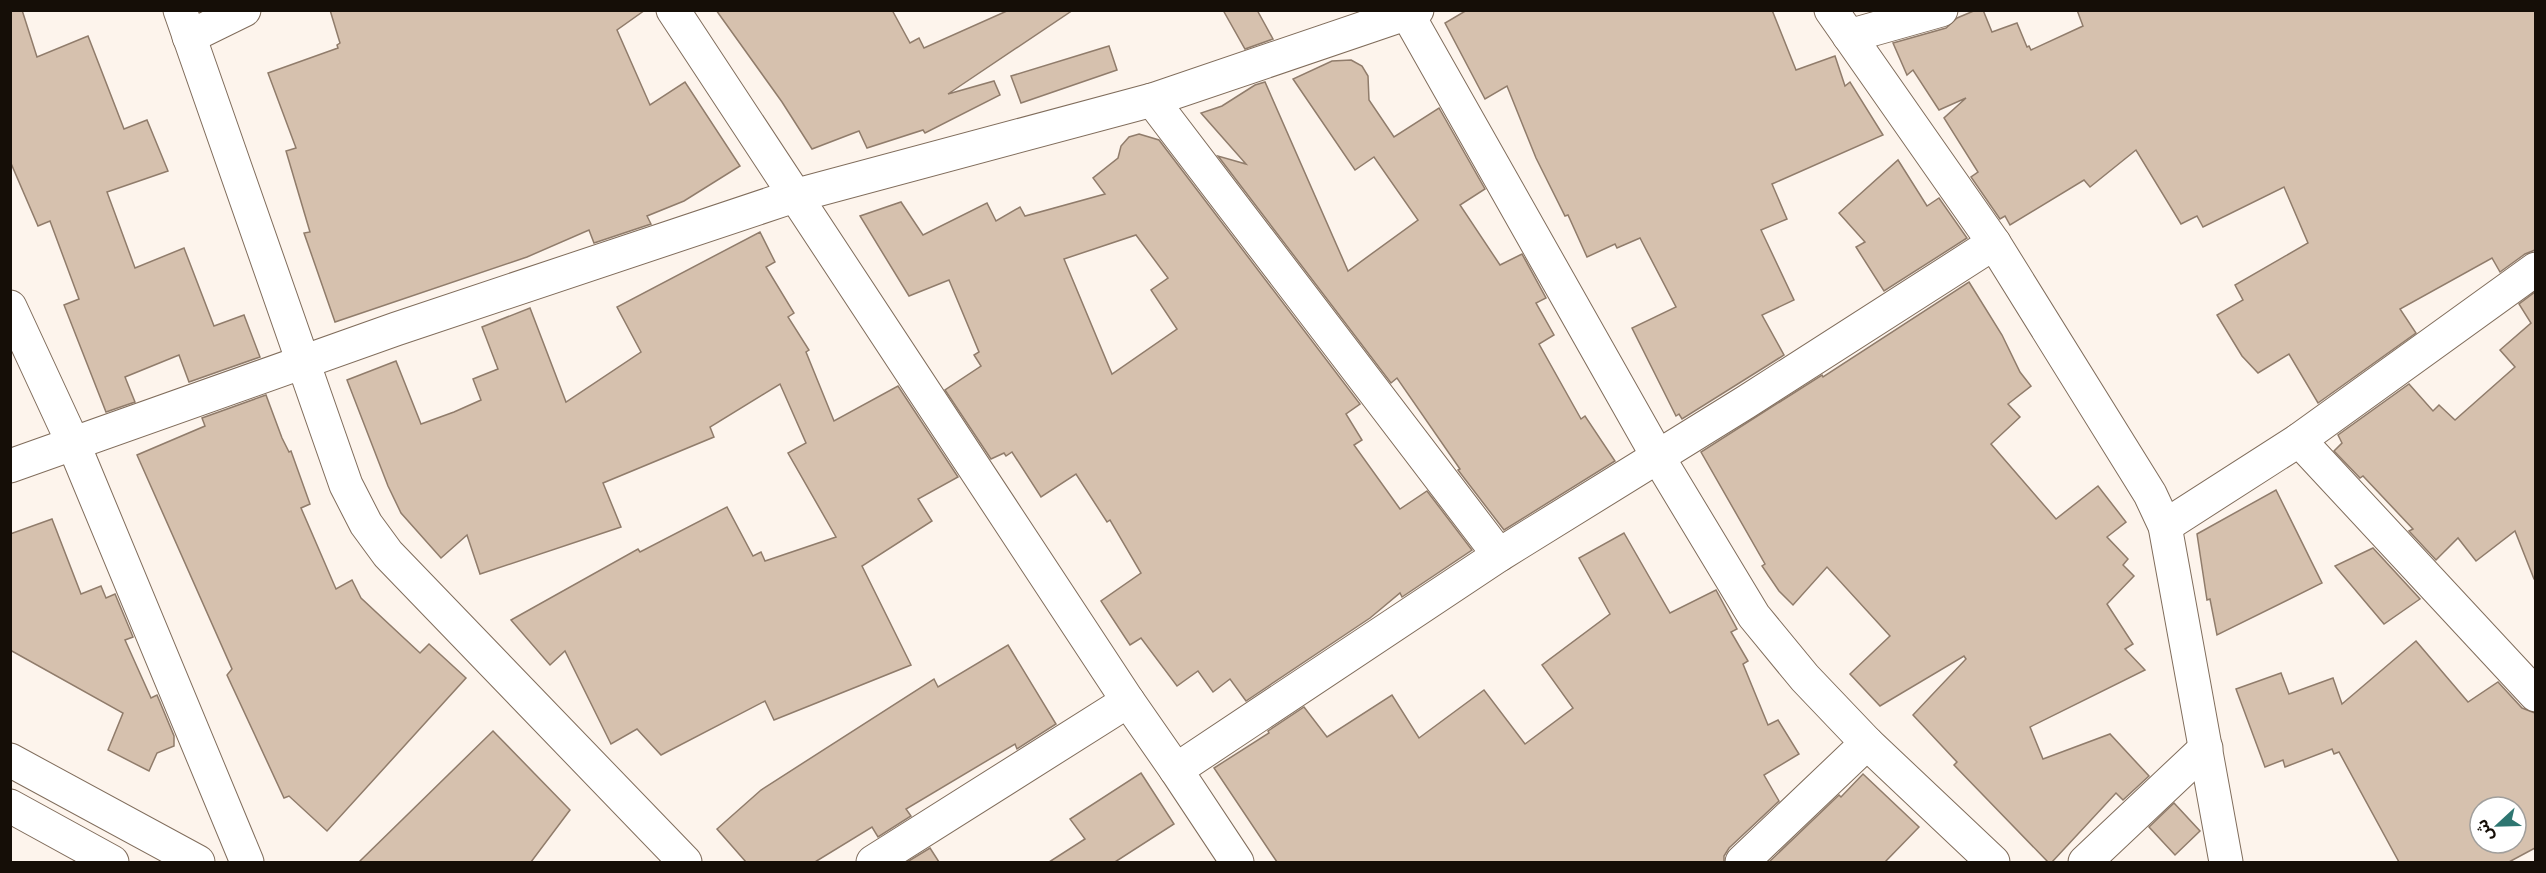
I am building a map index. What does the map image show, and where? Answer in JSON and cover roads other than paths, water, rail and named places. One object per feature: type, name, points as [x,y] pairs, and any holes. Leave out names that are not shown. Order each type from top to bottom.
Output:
[{"type":"street","points":[[244,10],[184,24],[346,485],[366,524],[388,554],[685,862]]},
{"type":"street","points":[[673,10],[1128,701],[1237,862]]},
{"type":"street","points":[[1941,10],[1840,23],[1994,243],[2150,494],[2164,526],[2226,862]]},
{"type":"street","points":[[10,466],[407,325],[794,195],[1152,100],[1413,13],[1658,457],[1754,616],[1805,678],[1867,743],[1993,862]]},
{"type":"street","points":[[1152,100],[1498,555]]},
{"type":"street","points":[[1176,770],[1498,555],[1658,457],[1994,243]]},
{"type":"street","points":[[2164,526],[2299,440],[2535,269]]},
{"type":"street","points":[[10,307],[73,443],[247,862]]},
{"type":"street","points":[[2299,440],[2535,695]]},
{"type":"street","points":[[873,862],[1128,701]]},
{"type":"street","points":[[1742,862],[1867,743]]},
{"type":"street","points":[[2085,862],[2206,748]]},
{"type":"street","points":[[10,760],[198,862]]},
{"type":"street","points":[[10,806],[112,862]]}]
